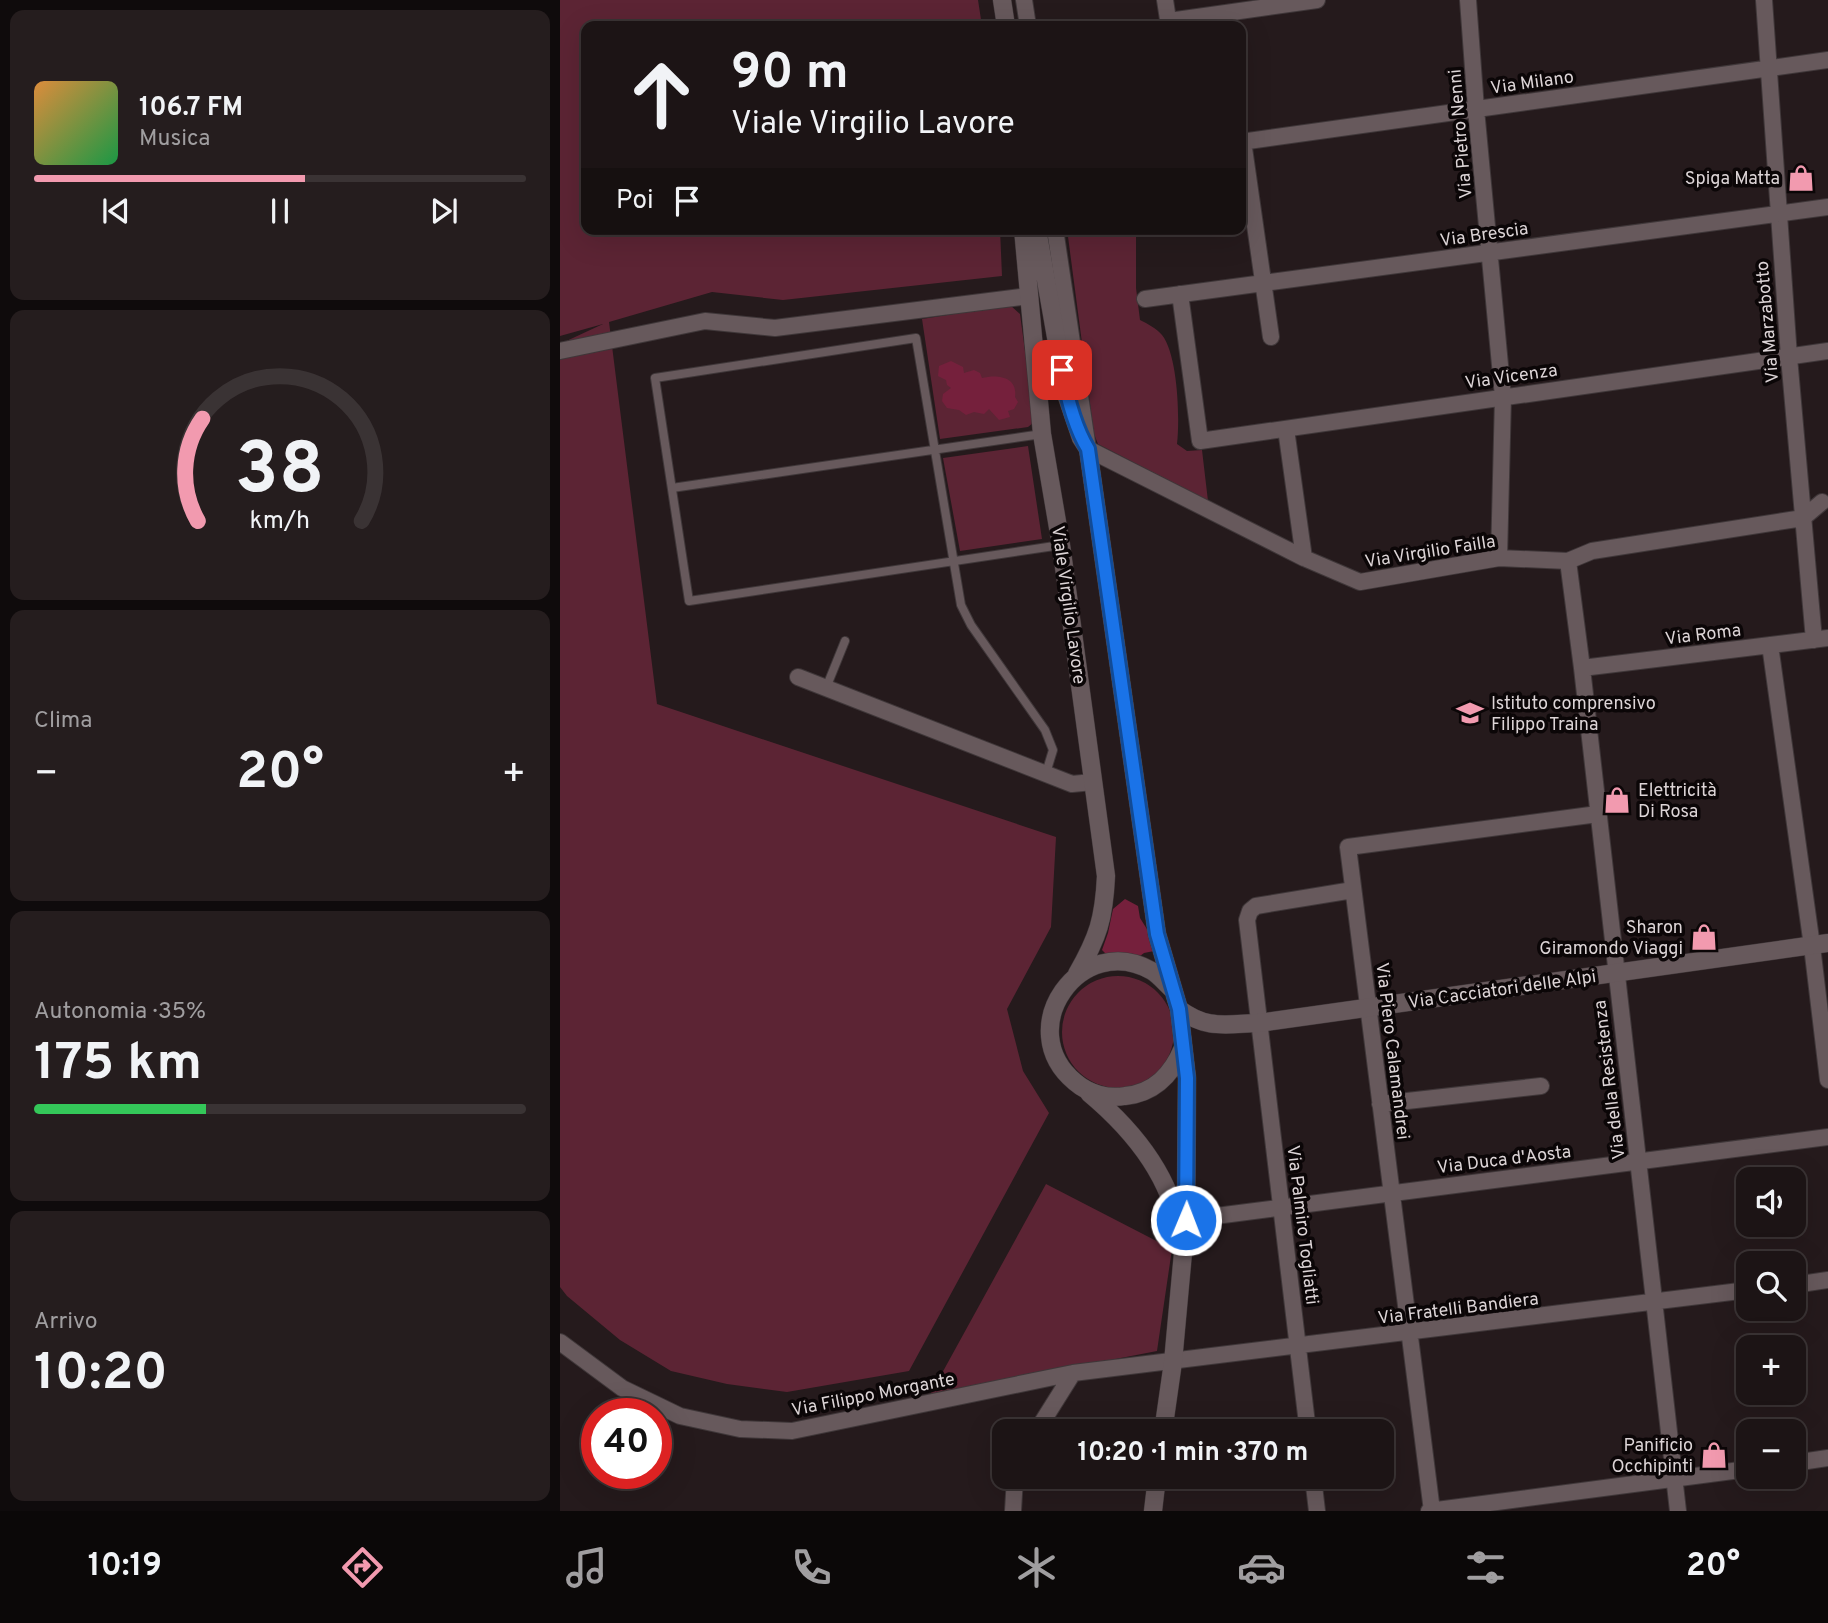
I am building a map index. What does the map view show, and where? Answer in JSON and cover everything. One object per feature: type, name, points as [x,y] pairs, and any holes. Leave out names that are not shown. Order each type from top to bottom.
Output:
[{"type":"street","points":[[1002,0],[1005,21]]},
{"type":"street","points":[[1024,0],[1027,21]]},
{"type":"street","points":[[1165,0],[1169,21]]},
{"type":"street","points":[[1182,21],[1317,0]]},
{"type":"street","name":"Via Pietro Nenni","points":[[1468,0],[1503,397],[1499,558]]},
{"type":"street","name":"Via Marzabotto","points":[[1764,0],[1802,512],[1821,639]]},
{"type":"street","name":"Via Milano","points":[[1246,141],[1828,60]]},
{"type":"street","points":[[1246,168],[1271,337]]},
{"type":"street","name":"Via Brescia","points":[[1145,299],[1828,207]]},
{"type":"street","name":"Viale Virgilio Lavore","points":[[1024,235],[1042,434],[1061,545],[1107,876],[1105,910],[1096,941],[1077,974]]},
{"type":"street","points":[[1038,235],[1066,394],[1081,438],[1088,449]]},
{"type":"street","points":[[1056,235],[1157,934],[1179,1009],[1187,1078],[1182,1256],[1173,1362],[1165,1419]]},
{"type":"street","name":"Via Vicenza","points":[[1180,295],[1200,441],[1828,351]]},
{"type":"street","points":[[560,351],[705,321],[775,328],[1029,296]]},
{"type":"street","points":[[1286,429],[1304,558]]},
{"type":"street","name":"Via Virgilio Failla","points":[[1088,449],[1304,558],[1360,582],[1499,558],[1568,561],[1592,551],[1802,512]]},
{"type":"street","points":[[1802,512],[1825,502]]},
{"type":"street","name":"Via della Resistenza","points":[[1568,561],[1678,1511]]},
{"type":"street","name":"Via Roma","points":[[1582,668],[1821,639]]},
{"type":"street","points":[[1770,645],[1820,945],[1828,1080]]},
{"type":"street","points":[[798,677],[1072,784],[1093,782]]},
{"type":"street","name":"Via Piero Calamandrei","points":[[1431,1511],[1348,847],[1598,814]]},
{"type":"street","name":"Via Palmiro Togliatti","points":[[1307,1419],[1247,920],[1250,911],[1256,906],[1353,890]]},
{"type":"street","name":"Via Cacciatori delle Alpi","points":[[1179,1009],[1192,1019],[1207,1025],[1259,1023],[1820,945]]},
{"type":"street","points":[[1172,989],[1152,971],[1128,962],[1101,963],[1077,974],[1065,986],[1056,999],[1049,1031],[1058,1063],[1068,1076],[1126,1126],[1145,1151],[1182,1220]]},
{"type":"street","points":[[1081,1087],[1115,1098],[1142,1092],[1165,1078],[1183,1047]]},
{"type":"street","points":[[1380,1104],[1541,1086]]},
{"type":"street","name":"Via Duca d'Aosta","points":[[1182,1220],[1828,1137]]},
{"type":"street","points":[[1806,1283],[1828,1280]]},
{"type":"street","name":"Via Fratelli Bandiera","points":[[1173,1362],[1736,1292]]},
{"type":"street","name":"Via Filippo Morgante","points":[[560,1342],[622,1388],[680,1416],[740,1430],[792,1431],[1073,1374],[1173,1362]]},
{"type":"street","points":[[1044,1419],[1073,1374]]},
{"type":"street","points":[[1806,1461],[1828,1458]]},
{"type":"street","points":[[1431,1511],[1736,1471]]},
{"type":"street","points":[[1013,1511],[1014,1489]]},
{"type":"street","points":[[1153,1511],[1156,1489]]},
{"type":"street","points":[[1314,1489],[1317,1511]]},
{"type":"lane","points":[[1046,773],[1053,750],[1051,741],[971,625],[961,605],[954,561],[916,338],[655,379],[689,601],[954,561],[1061,545]]},
{"type":"lane","points":[[672,488],[1042,434]]},
{"type":"lane","points":[[826,688],[845,641]]},
{"type":"shaded area","points":[[560,0],[978,0],[981,21],[581,21],[581,235],[1000,235],[1002,276],[783,300],[712,292],[609,322],[657,704],[1056,837],[1051,927],[1007,1009],[1023,1071],[1049,1113],[909,1371],[787,1392],[727,1384],[671,1371],[620,1340],[567,1296],[560,1287],[560,344],[603,324],[560,336]]},
{"type":"shaded area","points":[[1068,235],[1136,235],[1136,288],[1140,320],[1162,335],[1172,357],[1177,388],[1177,444],[1187,451],[1202,450],[1208,501],[1098,444],[1094,434]]},
{"type":"shaded area","points":[[1010,305],[1020,314],[1033,423],[1028,427],[940,439],[922,319]]},
{"type":"shaded area","points":[[951,361],[963,367],[964,373],[974,370],[980,373],[982,378],[994,376],[1010,381],[1018,402],[1014,409],[1008,411],[1010,417],[999,420],[989,409],[984,414],[974,412],[966,415],[959,410],[947,408],[942,401],[943,394],[951,388],[946,380],[938,376],[939,366]]},
{"type":"shaded area","points":[[1028,446],[1042,539],[960,551],[943,458]]},
{"type":"shaded area","points":[[1125,899],[1138,906],[1140,918],[1150,934],[1154,951],[1140,956],[1105,953],[1102,950],[1113,909]]},
{"type":"shaded area","points":[[1118,976],[1139,981],[1157,993],[1169,1011],[1174,1032],[1169,1053],[1157,1071],[1139,1083],[1118,1088],[1097,1083],[1079,1071],[1067,1053],[1062,1032],[1067,1011],[1079,993],[1097,981]]},
{"type":"shaded area","points":[[1046,1184],[1172,1249],[1157,1351],[930,1395]]},
{"type":"place","name":"Spiga Matta","points":[[1801,178]]},
{"type":"place","name":"Istituto comprensivo Filippo Traina","points":[[1470,713]]},
{"type":"place","name":"Elettricità Di Rosa","points":[[1617,800]]},
{"type":"place","name":"Sharon Giramondo Viaggi","points":[[1704,937]]},
{"type":"place","name":"Panificio Occhipinti","points":[[1714,1455]]},
{"type":"route","points":[[1062,370],[1066,394],[1081,438],[1088,449],[1157,934],[1179,1009],[1187,1078],[1186,1220]]}]
